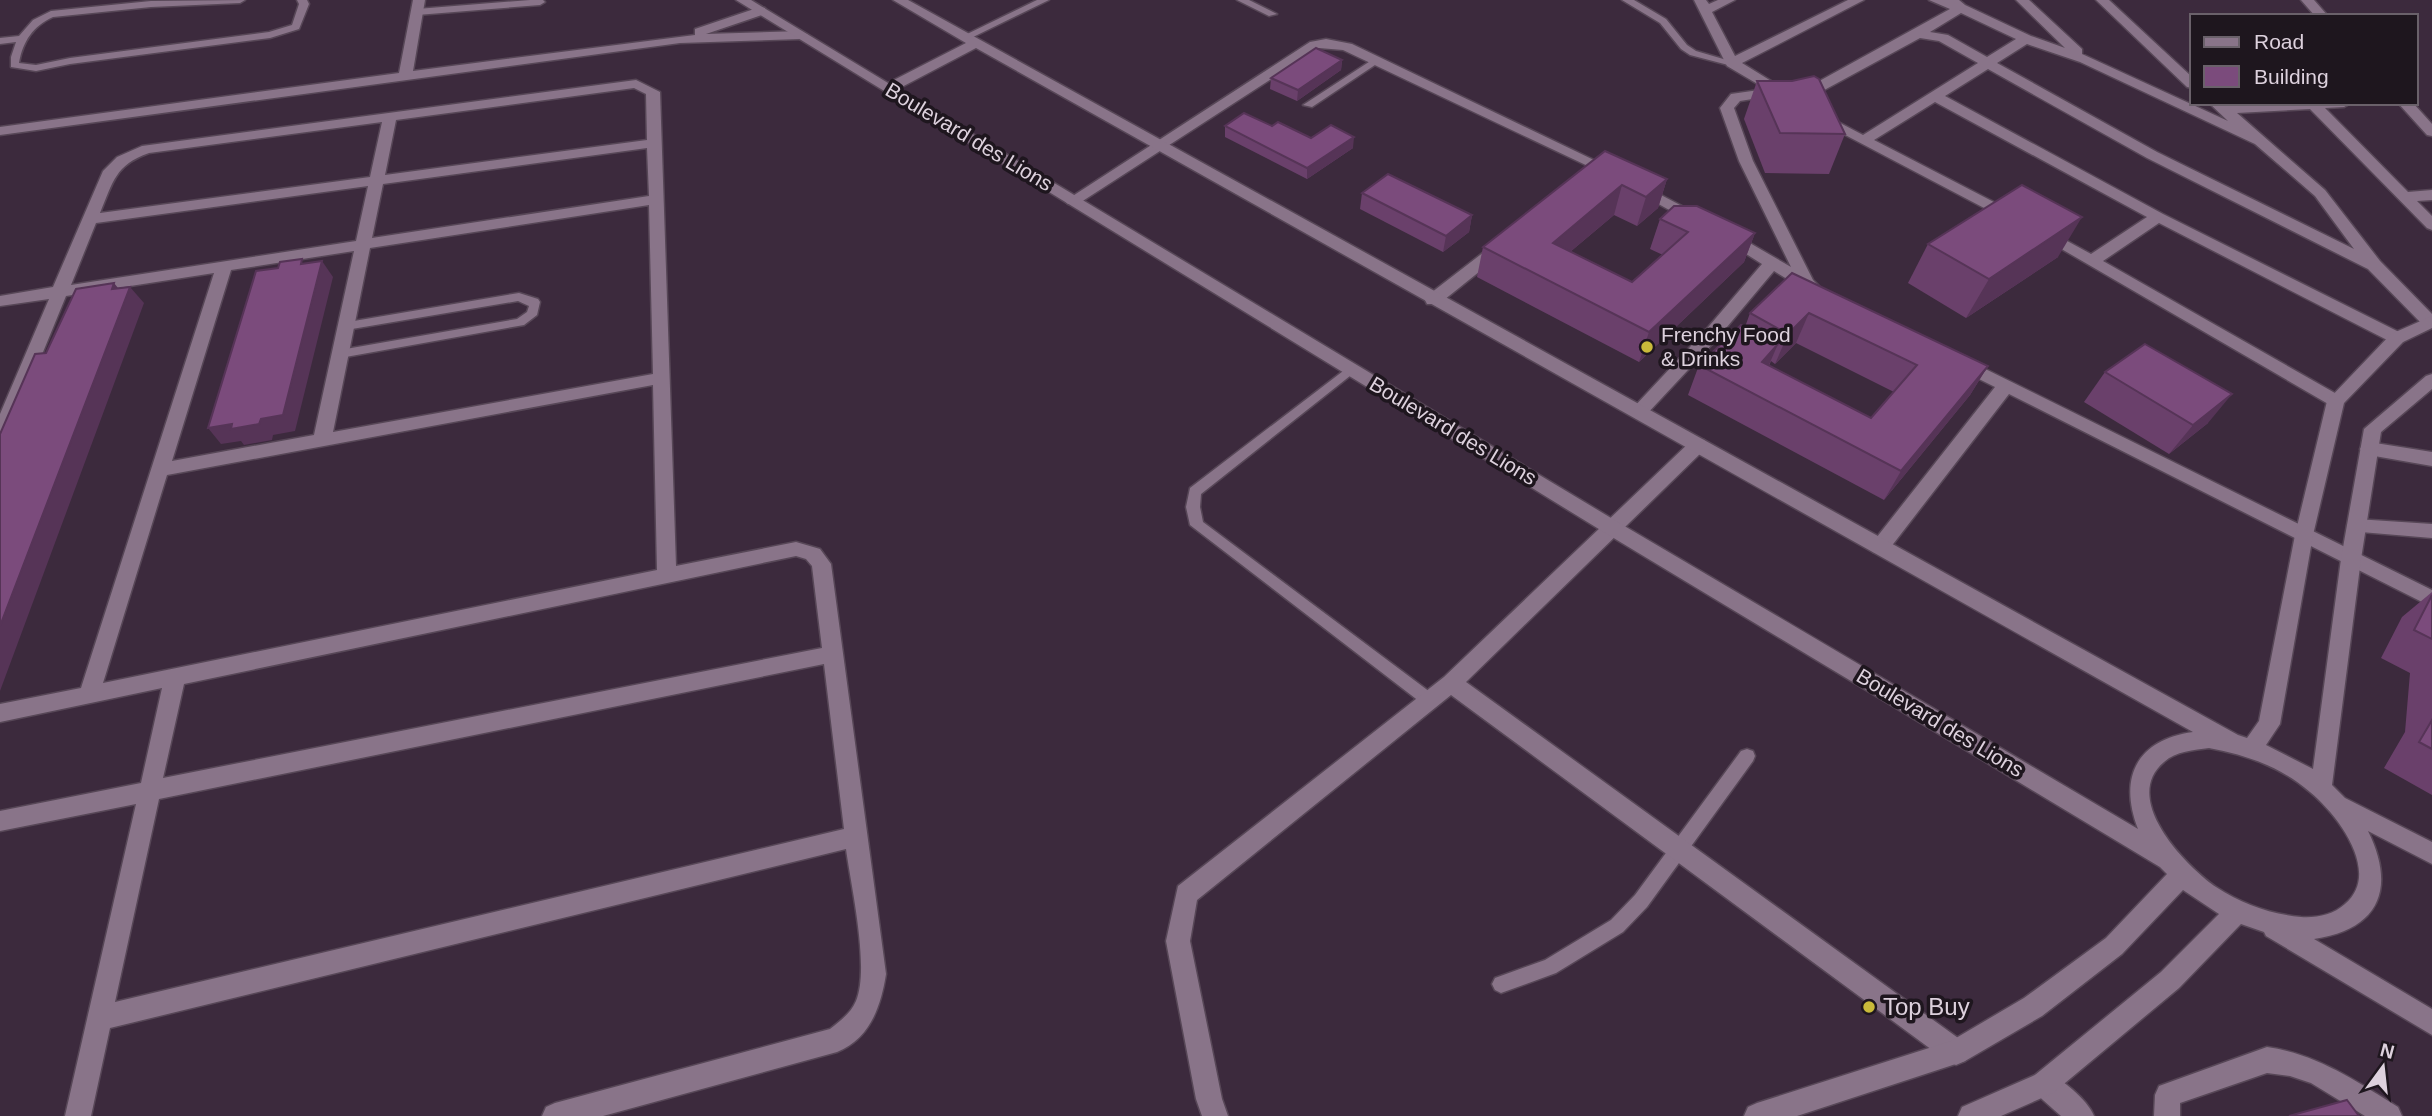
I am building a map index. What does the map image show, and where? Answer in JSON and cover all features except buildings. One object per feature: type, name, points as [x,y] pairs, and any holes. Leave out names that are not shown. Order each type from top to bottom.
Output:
[{"type":"street","name":"Boulevard des Lions","points":[[742,0],[2175,867]]},
{"type":"street","points":[[899,0],[1880,547],[2241,745],[2288,764],[2329,796],[2432,854]]},
{"type":"street","points":[[1728,0],[1702,6],[1732,63],[1795,100],[1816,116],[2093,260],[2336,401]]},
{"type":"street","points":[[1732,63],[1858,0]]},
{"type":"street","points":[[1935,0],[1956,4],[2026,39],[2085,59],[2262,142]]},
{"type":"street","points":[[2022,0],[2085,59]]},
{"type":"street","points":[[2102,0],[2186,73]]},
{"type":"street","points":[[2307,0],[2320,14]]},
{"type":"street","points":[[1795,100],[1918,34],[1956,4]]},
{"type":"street","points":[[405,78],[418,6]]},
{"type":"street","points":[[680,40],[760,11]]},
{"type":"street","points":[[1918,34],[1943,38],[2152,155],[2374,265]]},
{"type":"street","points":[[0,131],[680,40],[801,35]]},
{"type":"street","points":[[1865,140],[2026,39]]},
{"type":"street","points":[[888,88],[971,40]]},
{"type":"street","points":[[1073,201],[1315,45],[1326,43],[1347,47],[1595,170],[1773,261],[1806,284],[1830,296]]},
{"type":"street","points":[[0,435],[110,171],[118,162],[133,153],[636,84],[653,92],[667,575]]},
{"type":"street","points":[[1778,91],[1736,97],[1727,108],[1746,161],[1806,284]]},
{"type":"street","points":[[1935,96],[2158,217],[2397,338]]},
{"type":"street","points":[[2220,107],[2314,105],[2432,225]]},
{"type":"street","points":[[2407,105],[2432,132]]},
{"type":"street","points":[[2220,107],[2320,193],[2374,265],[2431,321],[2397,338],[2336,401],[2304,535],[2269,724],[2241,745],[2190,740],[2173,744],[2148,760],[2141,773],[2138,788],[2142,813],[2154,840],[2175,867],[2218,901],[2249,916],[2432,1023]]},
{"type":"street","points":[[322,440],[390,116]]},
{"type":"street","points":[[90,219],[654,142]]},
{"type":"street","points":[[2402,197],[2432,195]]},
{"type":"street","points":[[0,301],[656,199]]},
{"type":"street","points":[[2093,260],[2158,217]]},
{"type":"street","points":[[1433,300],[1507,242]]},
{"type":"street","points":[[1639,412],[1716,340],[1773,261]]},
{"type":"street","points":[[89,694],[224,266]]},
{"type":"street","points":[[1947,356],[2432,599]]},
{"type":"street","points":[[159,470],[661,378]]},
{"type":"street","points":[[2249,916],[2305,928],[2323,926],[2354,913],[2364,902],[2371,873],[2368,856],[2356,830],[2329,796],[2351,559],[2373,429],[2432,380]]},
{"type":"street","points":[[1880,547],[2006,386]]},
{"type":"street","points":[[1215,1116],[1209,1099],[1178,941],[1186,894],[1451,683],[1614,529],[1698,445]]},
{"type":"street","points":[[2369,449],[2432,458]]},
{"type":"street","points":[[2356,526],[2432,531]]},
{"type":"street","points":[[0,713],[796,549],[813,554],[821,564],[874,974],[870,1001],[860,1021],[837,1040],[555,1116]]},
{"type":"street","points":[[0,821],[833,654]]},
{"type":"street","points":[[78,1116],[175,677]]},
{"type":"street","points":[[1451,683],[1956,1052]]},
{"type":"street","points":[[100,1018],[856,836]]},
{"type":"street","points":[[1757,1116],[1956,1052],[2033,1007],[2114,946],[2175,867]]},
{"type":"street","points":[[1971,1116],[2044,1084],[2249,916]]},
{"type":"street","points":[[2167,1116],[2168,1095],[2267,1060],[2290,1063],[2318,1073],[2389,1116]]},
{"type":"street","points":[[2044,1084],[2081,1116]]},
{"type":"lane","points":[[240,0],[151,4],[44,16],[19,39],[14,65],[36,68],[289,30],[296,27],[304,4],[302,0]]},
{"type":"lane","points":[[971,40],[1044,0]]},
{"type":"lane","points":[[1242,0],[1272,14]]},
{"type":"lane","points":[[1627,0],[1663,21],[1684,47],[1693,53],[1732,63]]},
{"type":"lane","points":[[418,6],[540,2]]},
{"type":"lane","points":[[0,41],[19,39]]},
{"type":"lane","points":[[1308,105],[1375,61]]},
{"type":"lane","points":[[340,354],[520,322],[533,315],[536,309],[534,302],[519,298],[346,326]]},
{"type":"lane","points":[[1351,369],[1195,492],[1193,507],[1197,525],[1429,700]]},
{"type":"lane","points":[[1501,984],[1550,967],[1617,926],[1642,901],[1747,755]]},
{"type":"place","name":"Frenchy Food & Drinks","points":[[1647,347]]},
{"type":"place","name":"Top Buy","points":[[1869,1007]]}]
